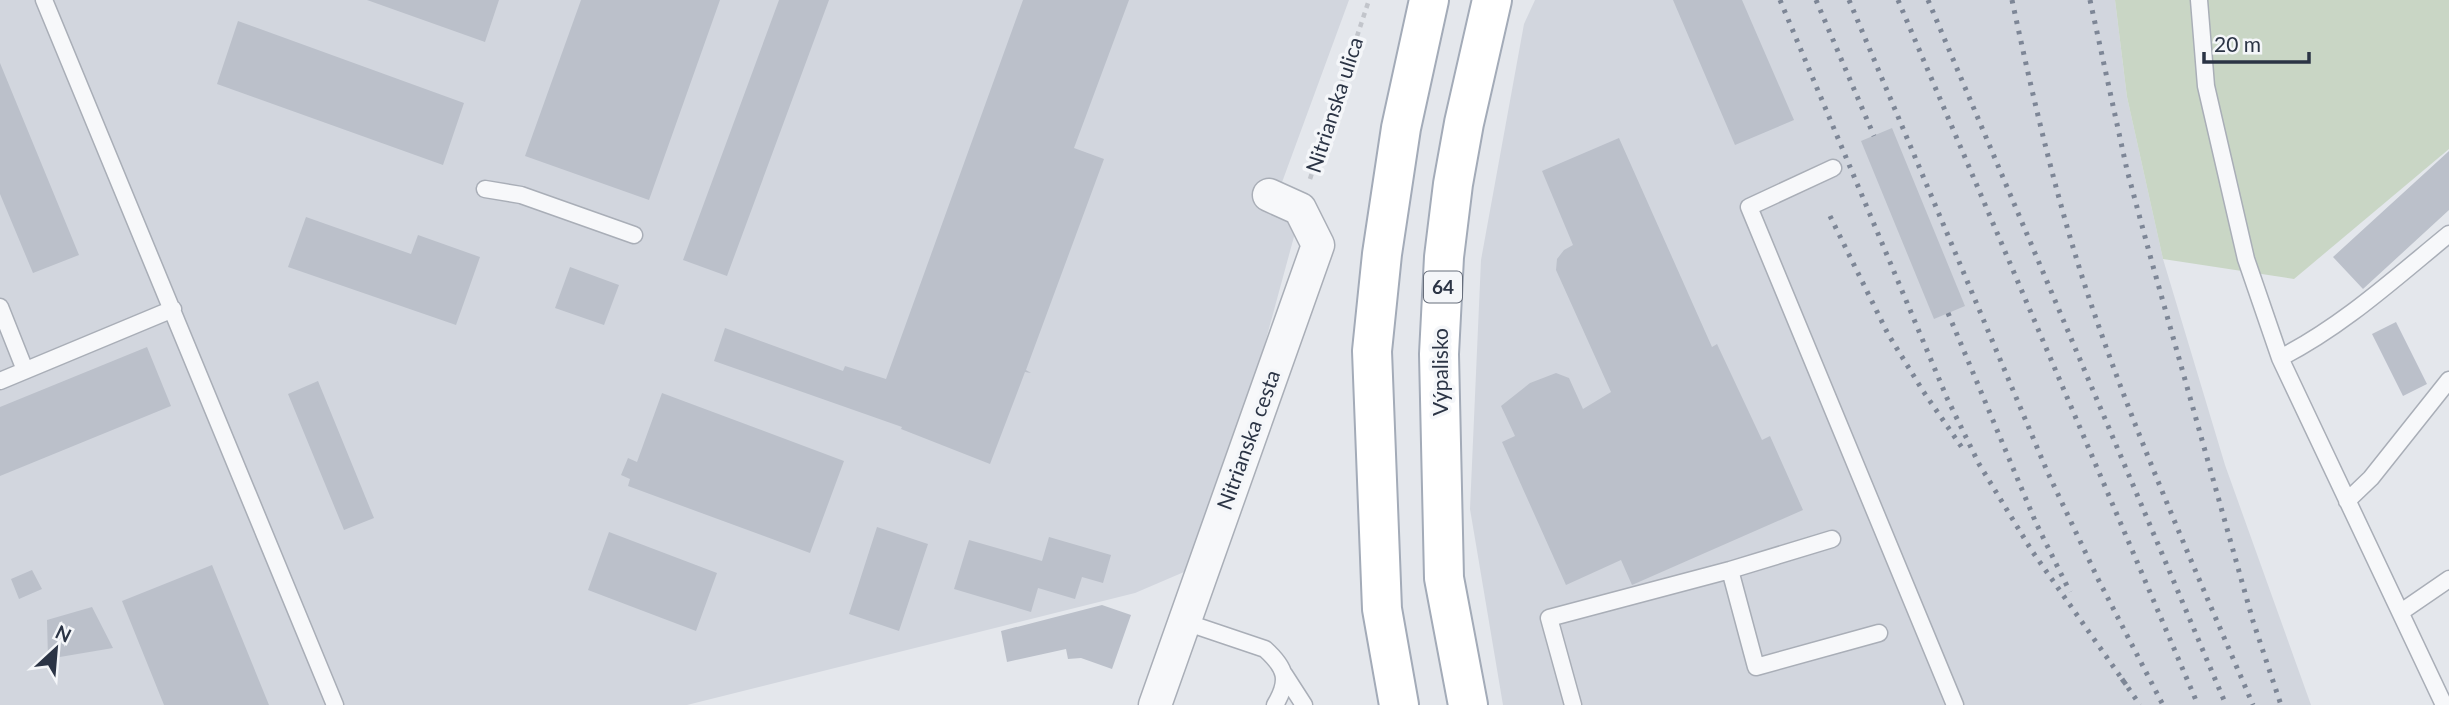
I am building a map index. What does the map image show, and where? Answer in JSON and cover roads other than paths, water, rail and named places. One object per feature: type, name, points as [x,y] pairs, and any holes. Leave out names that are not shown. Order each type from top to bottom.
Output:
[{"type":"main road","points":[[1399,705],[1382,609],[1371,351],[1401,128],[1429,0]]},
{"type":"main road","name":"Výpalisko","points":[[1468,705],[1444,578],[1439,354],[1444,257],[1452,184],[1492,0]]},
{"type":"street","name":"Nitrianska cesta","points":[[1155,705],[1318,246],[1300,209],[1269,195]]},
{"type":"lane","points":[[44,0],[335,705]]},
{"type":"lane","points":[[2199,0],[2206,86],[2220,155],[2246,259],[2280,358],[2444,705]]},
{"type":"lane","points":[[1833,168],[1749,207],[1955,705]]},
{"type":"lane","points":[[485,189],[521,195],[634,235]]},
{"type":"lane","points":[[2280,358],[2344,321],[2449,234]]},
{"type":"lane","points":[[0,307],[25,370]]},
{"type":"lane","points":[[0,381],[173,309]]},
{"type":"lane","points":[[2347,501],[2371,478],[2449,380]]},
{"type":"lane","points":[[1573,705],[1549,618],[1730,570],[1832,539]]},
{"type":"lane","points":[[1730,570],[1756,667],[1879,633]]},
{"type":"lane","points":[[2401,612],[2449,579]]},
{"type":"lane","points":[[1185,622],[1265,649],[1275,659],[1304,705]]},
{"type":"lane","points":[[1275,705],[1283,692],[1284,674]]},
{"type":"railway","points":[[1780,0],[1947,398],[1979,464],[2032,551],[2127,686]]},
{"type":"railway","points":[[1816,0],[1874,136]]},
{"type":"railway","points":[[1849,0],[2047,471],[2098,579],[2163,705]]},
{"type":"railway","points":[[1898,0],[2198,705]]},
{"type":"railway","points":[[1928,0],[2226,705]]},
{"type":"railway","points":[[2012,0],[2065,220],[2105,345],[2187,552],[2253,705]]},
{"type":"railway","points":[[2090,0],[2127,170],[2151,259],[2253,621],[2281,705]]},
{"type":"railway","points":[[1830,216],[1888,334],[1965,452]]},
{"type":"railway","points":[[1948,313],[2036,523],[2070,592]]},
{"type":"railway","points":[[2122,679],[2140,705]]}]
